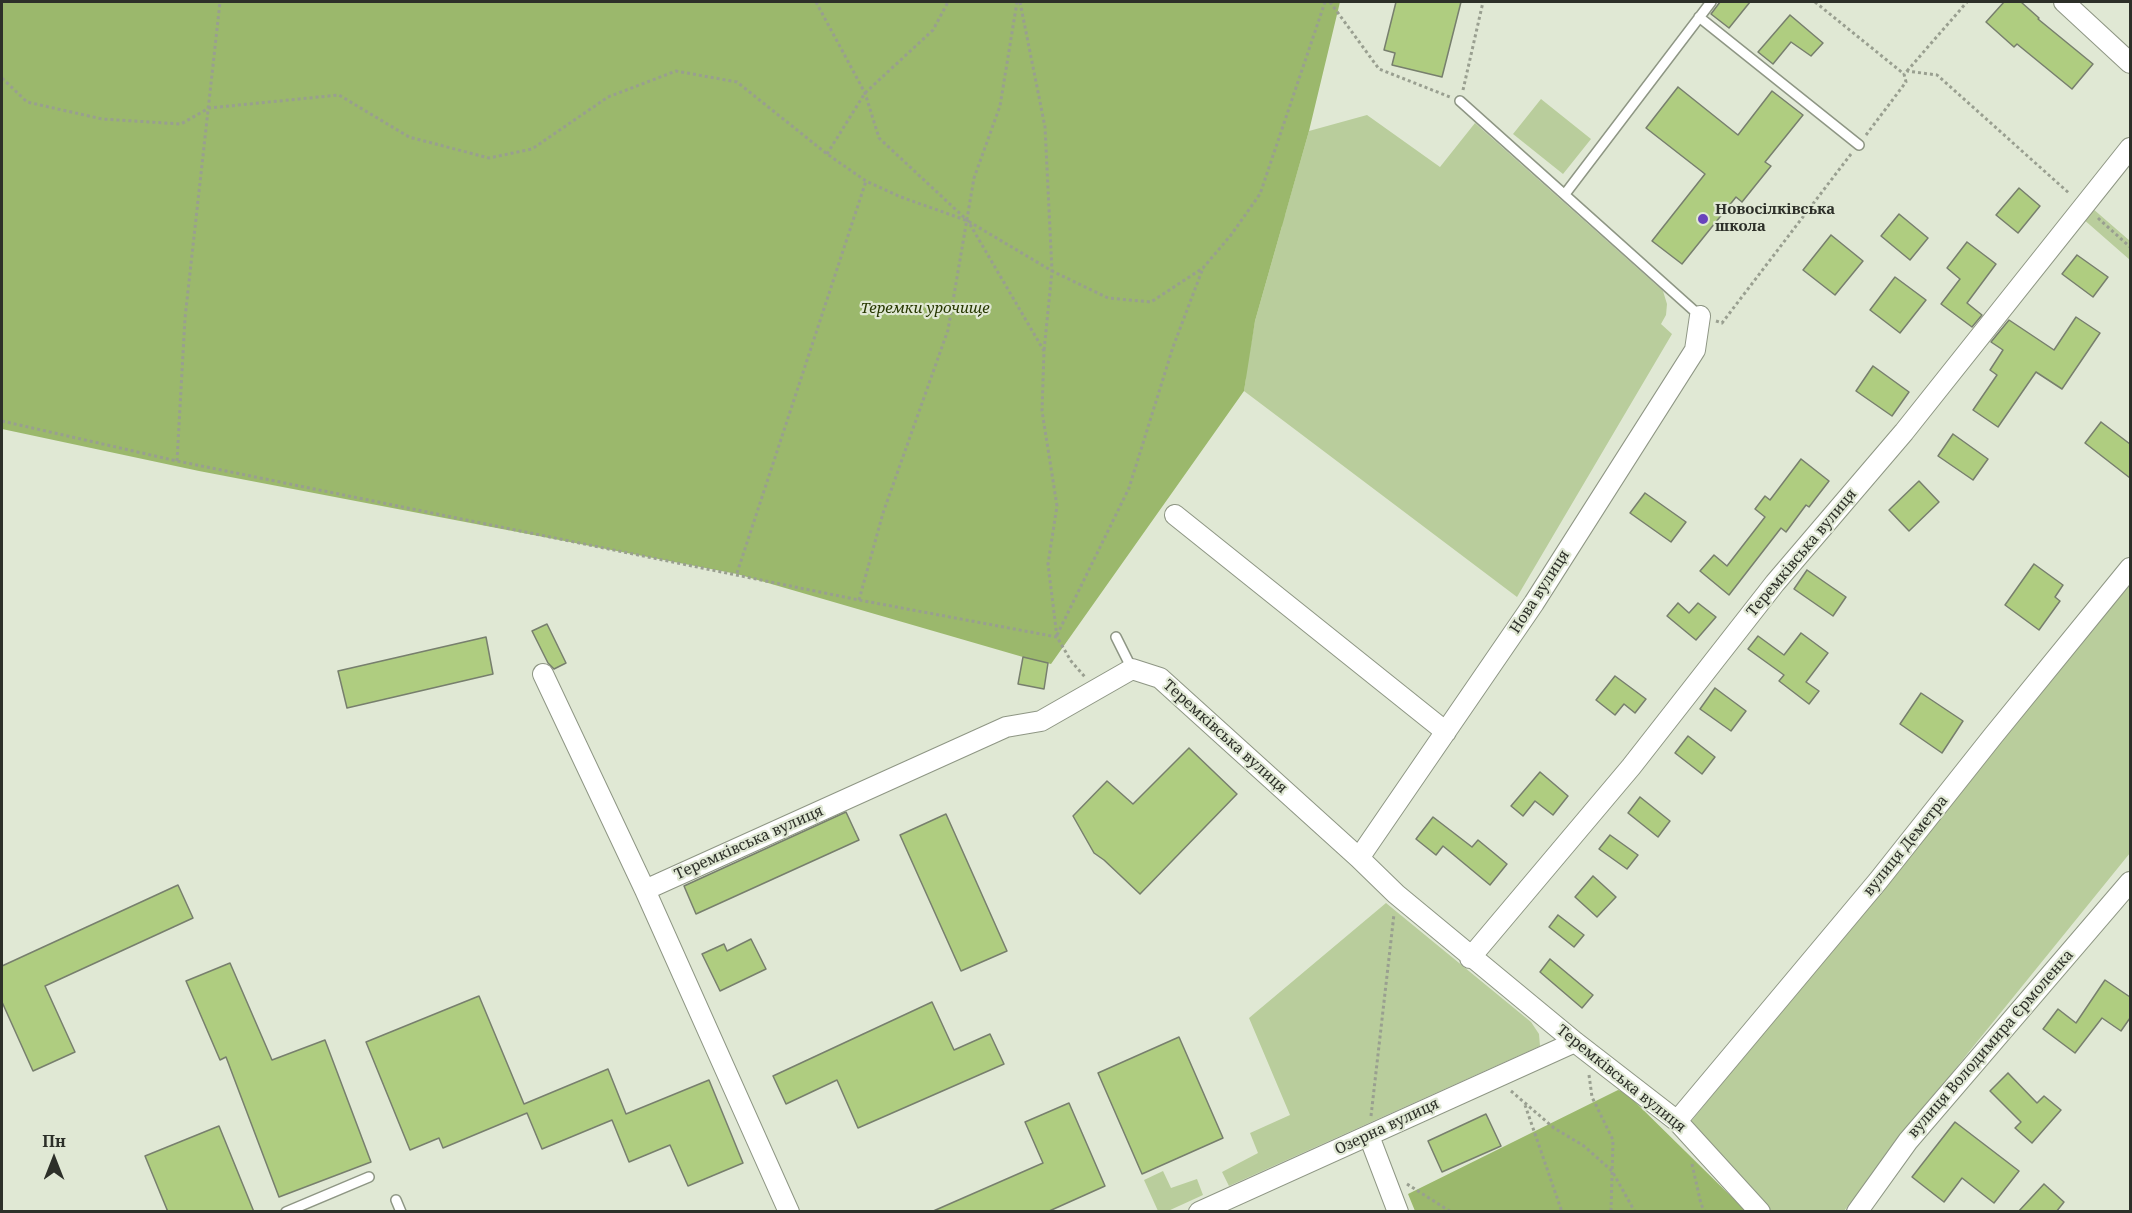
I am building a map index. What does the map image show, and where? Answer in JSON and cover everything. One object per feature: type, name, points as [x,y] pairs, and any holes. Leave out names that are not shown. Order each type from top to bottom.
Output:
[{"type":"street","points":[[2064,2],[2130,63]]},
{"type":"street","name":"Теремківська вулиця","points":[[1470,958],[1631,767],[1775,583],[1904,432],[2130,148]]},
{"type":"street","name":"Нова вулиця","points":[[1359,858],[1534,603],[1695,350],[1700,316]]},
{"type":"street","points":[[1174,515],[1446,732]]},
{"type":"street","name":"вулиця Деметра","points":[[1677,1121],[1878,881],[2130,568]]},
{"type":"street","name":"Теремківська вулиця","points":[[645,890],[1006,727],[1041,721],[1132,669],[1160,678],[1396,894],[1470,958],[1677,1121],[1760,1212]]},
{"type":"street","points":[[543,674],[645,890],[789,1212]]},
{"type":"street","name":"вулиця Володимира Єрмоленка","points":[[1857,1212],[1908,1141],[2130,882]]},
{"type":"street","name":"Озерна вулиця","points":[[1199,1212],[1455,1095],[1580,1046]]},
{"type":"street","points":[[1369,1136],[1398,1212]]},
{"type":"lane","points":[[1565,194],[1711,2]]},
{"type":"lane","points":[[1699,16],[1859,145]]},
{"type":"lane","points":[[1460,101],[1700,316]]},
{"type":"lane","points":[[1116,637],[1132,669]]},
{"type":"lane","points":[[286,1212],[369,1177]]},
{"type":"lane","points":[[396,1200],[402,1212]]},
{"type":"path","points":[[177,461],[185,318],[220,2]]},
{"type":"path","points":[[816,2],[865,93],[879,138],[968,221],[1044,351]]},
{"type":"path","points":[[827,154],[865,93],[933,30],[948,2]]},
{"type":"path","points":[[859,600],[883,513],[948,330],[974,178],[1000,106],[1018,2]]},
{"type":"path","points":[[1018,2],[1045,127],[1052,271],[1044,351],[1042,411],[1057,506],[1048,564],[1057,637],[1071,661],[1096,689]]},
{"type":"path","points":[[2,78],[27,102],[102,119],[181,124],[209,108],[339,95],[409,137],[489,158],[532,149],[608,97],[676,71],[736,82],[827,154],[866,181],[968,221],[1052,271],[1108,298],[1151,302],[1203,268],[1231,235],[1260,194],[1325,2]]},
{"type":"path","points":[[1330,2],[1379,69],[1460,101],[1483,2]]},
{"type":"path","points":[[1815,2],[1906,73],[1937,75],[2130,247]]},
{"type":"path","points":[[1700,316],[1722,323],[1906,82],[1906,73],[1967,2]]},
{"type":"path","points":[[737,574],[866,181]]},
{"type":"path","points":[[1057,637],[1129,488],[1173,347],[1203,268]]},
{"type":"path","points":[[2,421],[177,461],[859,600],[1057,637]]},
{"type":"path","points":[[1369,1136],[1396,894]]},
{"type":"path","points":[[1580,1046],[1592,1097],[1613,1140],[1611,1212]]},
{"type":"path","points":[[1496,1078],[1554,1128],[1584,1146],[1612,1171],[1635,1212]]},
{"type":"path","points":[[1525,1103],[1562,1212]]},
{"type":"path","points":[[1691,1161],[1704,1212]]},
{"type":"path","points":[[1381,1169],[1451,1212]]},
{"type":"green space","name":"Теремки урочище","points":[[2,2],[1340,2],[1309,131],[1255,321],[1244,391],[1051,664],[737,574],[199,471],[2,429]]},
{"type":"green space","points":[[1541,99],[1591,139],[1563,174],[1513,134]]},
{"type":"green space","points":[[1367,115],[1440,167],[1475,123],[1663,291],[1667,304],[1666,315],[1661,324],[1672,334],[1517,597],[1244,391],[1246,378],[1228,353],[1221,333],[1218,312],[1220,292],[1235,253],[1265,225],[1285,215],[1309,131]],"holes":[[[1282,226],[1255,321],[1247,366],[1236,351],[1229,332],[1228,294],[1243,258],[1256,243],[1271,231]]]},
{"type":"green space","points":[[2092,208],[2130,241],[2130,260],[2082,218]]},
{"type":"green space","points":[[2130,581],[2130,853],[1844,1211],[1769,1211],[1689,1124]]},
{"type":"green space","points":[[1386,903],[1531,1022],[1539,1034],[1540,1046],[1229,1186],[1222,1172],[1258,1153],[1250,1133],[1290,1115],[1249,1018]]},
{"type":"green space","points":[[1618,1090],[1625,1092],[1746,1211],[1415,1211],[1408,1194]]},
{"type":"green space","points":[[1163,1171],[1171,1188],[1197,1179],[1203,1195],[1168,1211],[1158,1211],[1144,1180]]},
{"type":"building","points":[[1396,2],[1461,2],[1442,77],[1392,65],[1395,53],[1384,50]]},
{"type":"building","points":[[1720,2],[1750,2],[1729,28],[1711,14]]},
{"type":"building","points":[[2004,2],[2021,2],[2093,64],[2072,89],[2017,44],[2014,47],[1986,22]]},
{"type":"building","points":[[1790,15],[1823,43],[1811,56],[1791,42],[1773,64],[1758,52]]},
{"type":"building","points":[[1678,87],[1738,135],[1772,91],[1803,115],[1765,162],[1771,166],[1742,202],[1736,197],[1682,264],[1652,241],[1705,174],[1646,128]]},
{"type":"building","points":[[2019,188],[2040,206],[2018,233],[1996,215]]},
{"type":"building","points":[[1899,214],[1928,238],[1910,260],[1881,236]]},
{"type":"building","points":[[1831,235],[1863,261],[1835,295],[1803,270]]},
{"type":"building","points":[[1967,242],[1996,264],[1967,303],[1982,315],[1972,327],[1941,304],[1960,279],[1947,268]]},
{"type":"building","points":[[2077,255],[2108,277],[2093,297],[2062,274]]},
{"type":"building","points":[[1895,277],[1926,300],[1900,333],[1870,310]]},
{"type":"building","points":[[2076,317],[2100,333],[2062,389],[2036,372],[1998,427],[1973,410],[1997,375],[1990,370],[2003,350],[1991,342],[2009,320],[2054,350]]},
{"type":"building","points":[[1873,366],[1909,392],[1892,416],[1856,391]]},
{"type":"building","points":[[2101,422],[2130,444],[2130,478],[2085,443]]},
{"type":"building","points":[[1953,434],[1988,459],[1973,480],[1938,456]]},
{"type":"building","points":[[1801,459],[1829,481],[1809,507],[1806,505],[1786,532],[1781,528],[1729,595],[1700,571],[1714,555],[1727,566],[1765,517],[1755,509],[1765,496],[1770,500]]},
{"type":"building","points":[[1919,481],[1939,502],[1909,531],[1889,510]]},
{"type":"building","points":[[1645,493],[1686,522],[1671,542],[1630,513]]},
{"type":"building","points":[[2034,564],[2063,585],[2055,597],[2060,601],[2039,630],[2005,605]]},
{"type":"building","points":[[1807,570],[1846,597],[1833,616],[1794,589]]},
{"type":"building","points":[[1678,603],[1689,613],[1698,603],[1716,617],[1696,640],[1667,616]]},
{"type":"building","points":[[547,624],[566,663],[554,669],[548,663],[532,631]]},
{"type":"building","points":[[1801,633],[1828,653],[1806,682],[1819,691],[1809,704],[1779,681],[1784,675],[1748,649],[1758,636],[1784,655]]},
{"type":"building","points":[[486,637],[493,674],[347,708],[338,671]]},
{"type":"building","points":[[1023,657],[1048,663],[1044,689],[1018,684]]},
{"type":"building","points":[[1615,676],[1646,699],[1635,713],[1624,704],[1615,715],[1596,700]]},
{"type":"building","points":[[1715,688],[1746,711],[1731,731],[1700,709]]},
{"type":"building","points":[[1921,693],[1963,721],[1942,753],[1900,724]]},
{"type":"building","points":[[1688,736],[1715,757],[1702,774],[1675,753]]},
{"type":"building","points":[[1189,748],[1237,794],[1140,894],[1094,853],[1073,816],[1107,781],[1133,804]]},
{"type":"building","points":[[1540,772],[1568,796],[1553,815],[1535,801],[1523,816],[1511,806]]},
{"type":"building","points":[[1640,797],[1670,821],[1658,837],[1628,813]]},
{"type":"building","points":[[846,812],[859,840],[696,914],[684,886]]},
{"type":"building","points":[[946,814],[1007,951],[961,971],[900,835]]},
{"type":"building","points":[[1433,817],[1472,847],[1478,840],[1507,864],[1490,885],[1443,846],[1436,855],[1416,839]]},
{"type":"building","points":[[1610,835],[1638,855],[1627,869],[1599,849]]},
{"type":"building","points":[[1593,876],[1616,897],[1597,917],[1575,897]]},
{"type":"building","points":[[178,885],[193,918],[45,986],[75,1052],[33,1071],[2,1002],[2,966]]},
{"type":"building","points":[[1558,915],[1584,935],[1574,947],[1549,927]]},
{"type":"building","points":[[751,939],[766,969],[720,991],[702,954],[724,944],[727,951]]},
{"type":"building","points":[[1550,959],[1593,995],[1582,1008],[1540,972]]},
{"type":"building","points":[[230,963],[272,1060],[325,1040],[371,1162],[279,1197],[226,1057],[220,1060],[186,981]]},
{"type":"building","points":[[2105,980],[2130,997],[2130,1018],[2121,1031],[2102,1018],[2075,1053],[2043,1029],[2058,1009],[2076,1023]]},
{"type":"building","points":[[479,996],[524,1104],[608,1069],[626,1114],[709,1080],[743,1163],[688,1186],[670,1145],[629,1162],[612,1120],[542,1149],[527,1113],[443,1148],[439,1138],[410,1150],[366,1042]]},
{"type":"building","points":[[932,1002],[954,1050],[990,1034],[1004,1064],[858,1128],[837,1080],[786,1104],[773,1076]]},
{"type":"building","points":[[1179,1037],[1223,1138],[1142,1174],[1098,1073]]},
{"type":"building","points":[[2008,1073],[2037,1103],[2044,1096],[2061,1110],[2032,1143],[2015,1128],[2021,1122],[1990,1091]]},
{"type":"building","points":[[1069,1103],[1105,1186],[1047,1212],[931,1212],[1043,1163],[1025,1122]]},
{"type":"building","points":[[1486,1114],[1501,1146],[1442,1172],[1428,1141]]},
{"type":"building","points":[[1955,1122],[2019,1171],[1994,1203],[1962,1178],[1944,1202],[1912,1177]]},
{"type":"building","points":[[219,1126],[254,1212],[168,1212],[145,1156]]},
{"type":"building","points":[[2044,1184],[2064,1202],[2056,1212],[2018,1212]]},
{"type":"place","name":"Новосілківська школа","points":[[1703,219]]}]
